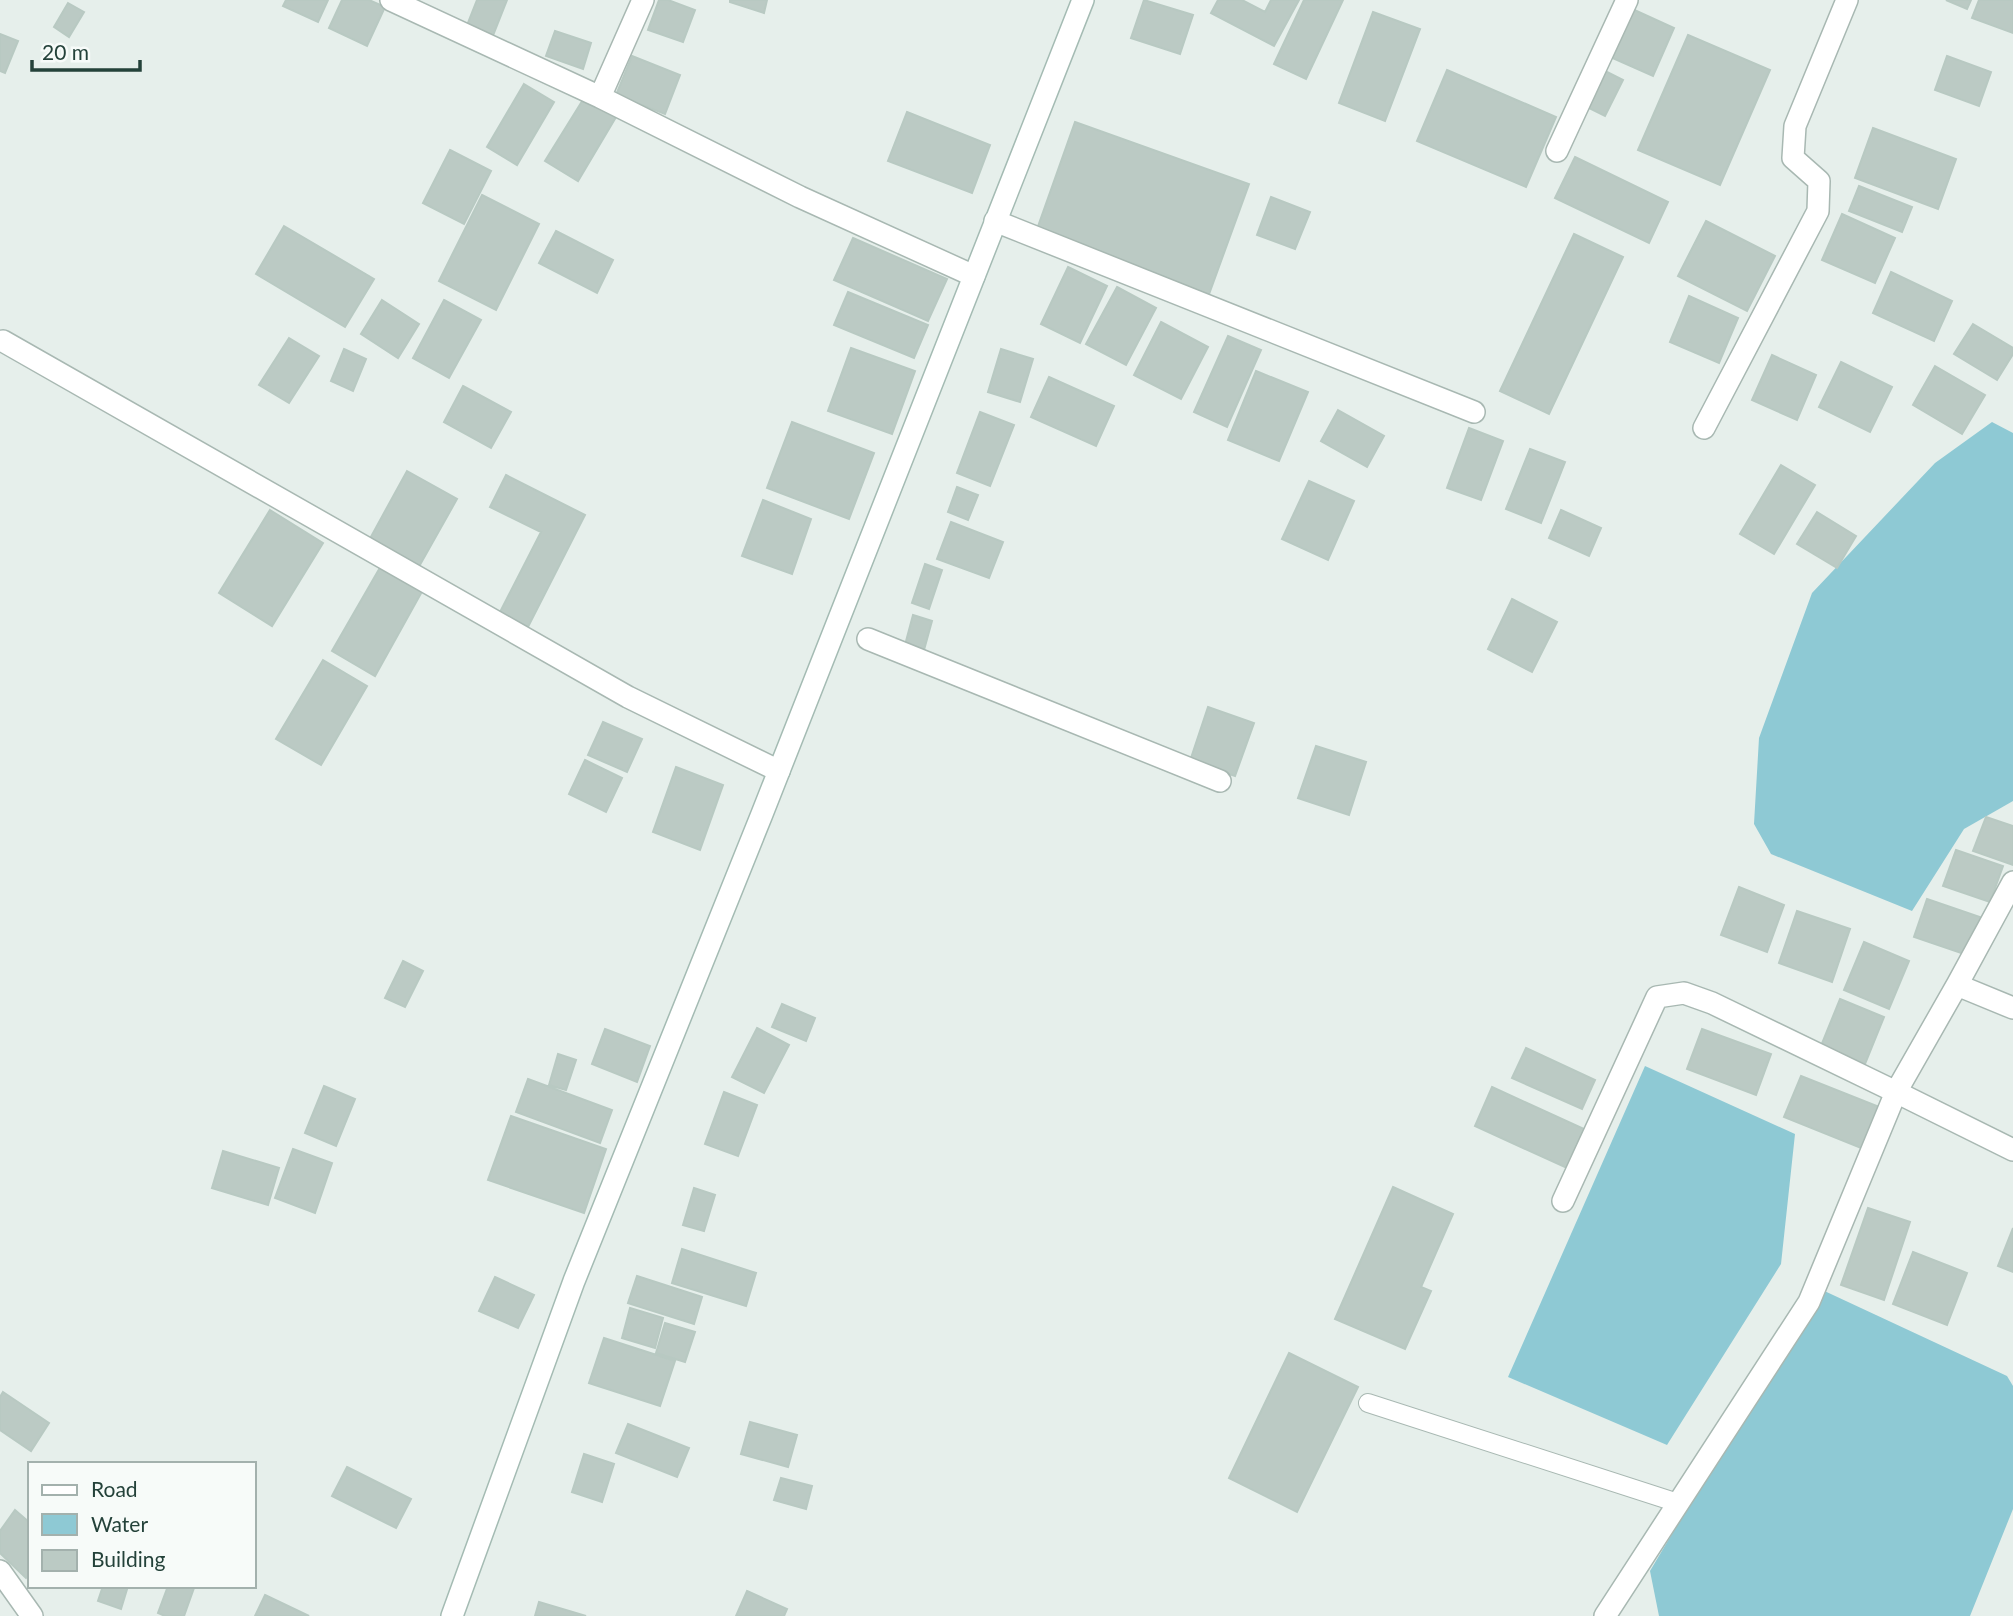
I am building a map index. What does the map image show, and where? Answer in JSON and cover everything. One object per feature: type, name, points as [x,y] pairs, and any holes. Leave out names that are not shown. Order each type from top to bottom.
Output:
[{"type":"street","points":[[391,0],[600,97],[800,197],[974,276]]},
{"type":"street","points":[[600,97],[643,0]]},
{"type":"street","points":[[452,1616],[574,1281],[779,771],[1083,0]]},
{"type":"street","points":[[1557,151],[1627,0]]},
{"type":"street","points":[[1704,428],[1818,211],[1819,181],[1793,158],[1796,126],[1847,0]]},
{"type":"street","points":[[995,221],[1474,412]]},
{"type":"street","points":[[3,341],[628,697],[779,771]]},
{"type":"street","points":[[868,639],[1220,780]]},
{"type":"street","points":[[1605,1616],[1809,1303],[1896,1092],[2013,882]]},
{"type":"street","points":[[1957,985],[2013,1008]]},
{"type":"street","points":[[1563,1201],[1657,997],[1684,993],[1712,1003],[2013,1150]]},
{"type":"street","points":[[0,1570],[32,1616]]},
{"type":"lane","points":[[1368,1403],[1678,1503]]},
{"type":"water","points":[[1992,422],[2013,433],[2013,801],[1964,829],[1912,911],[1771,854],[1754,824],[1759,738],[1812,593],[1935,463]]},
{"type":"water","points":[[1645,1066],[1795,1134],[1781,1264],[1667,1445],[1508,1377]]},
{"type":"water","points":[[1818,1288],[2007,1376],[2013,1386],[2013,1509],[1970,1616],[1659,1616],[1650,1571]]},
{"type":"building","points":[[286,0],[328,0],[318,22],[283,6]]},
{"type":"building","points":[[342,0],[369,0],[385,7],[367,46],[329,28]]},
{"type":"building","points":[[477,0],[507,0],[492,38],[466,28]]},
{"type":"building","points":[[659,0],[668,0],[695,10],[683,42],[648,30]]},
{"type":"building","points":[[730,0],[767,0],[764,13]]},
{"type":"building","points":[[1144,0],[1193,15],[1180,54],[1131,38]]},
{"type":"building","points":[[1218,0],[1242,0],[1265,12],[1271,0],[1299,0],[1274,46],[1211,13]]},
{"type":"building","points":[[1304,0],[1343,0],[1306,79],[1274,64]]},
{"type":"building","points":[[1946,0],[1971,0],[1967,9]]},
{"type":"building","points":[[1979,0],[2013,0],[2013,33],[1972,18]]},
{"type":"building","points":[[68,3],[84,12],[69,37],[54,27]]},
{"type":"building","points":[[1630,8],[1674,28],[1653,76],[1608,56]]},
{"type":"building","points":[[1373,12],[1420,29],[1385,121],[1339,103]]},
{"type":"building","points":[[555,31],[591,43],[583,69],[546,56]]},
{"type":"building","points":[[0,34],[18,41],[5,73],[0,71]]},
{"type":"building","points":[[1688,35],[1770,70],[1720,185],[1638,150]]},
{"type":"building","points":[[632,56],[680,75],[665,114],[616,95]]},
{"type":"building","points":[[1947,56],[1991,72],[1979,106],[1935,90]]},
{"type":"building","points":[[1599,68],[1623,80],[1605,116],[1581,104]]},
{"type":"building","points":[[1447,70],[1556,117],[1526,187],[1417,141]]},
{"type":"building","points":[[524,84],[554,102],[517,165],[487,147]]},
{"type":"building","points":[[584,98],[616,117],[578,181],[545,161]]},
{"type":"building","points":[[907,112],[990,145],[972,193],[888,161]]},
{"type":"building","points":[[1075,122],[1249,184],[1208,297],[1035,235]]},
{"type":"building","points":[[1873,128],[1956,159],[1938,209],[1855,178]]},
{"type":"building","points":[[450,150],[491,171],[464,224],[423,203]]},
{"type":"building","points":[[1575,157],[1668,202],[1649,243],[1555,198]]},
{"type":"building","points":[[1859,186],[1912,207],[1902,232],[1849,211]]},
{"type":"building","points":[[482,195],[539,224],[496,310],[439,281]]},
{"type":"building","points":[[1271,197],[1310,212],[1295,249],[1257,235]]},
{"type":"building","points":[[1842,214],[1895,238],[1875,283],[1822,260]]},
{"type":"building","points":[[1706,221],[1775,256],[1747,311],[1678,276]]},
{"type":"building","points":[[284,226],[374,279],[345,327],[256,274]]},
{"type":"building","points":[[556,231],[613,260],[597,293],[539,263]]},
{"type":"building","points":[[1574,234],[1623,257],[1549,414],[1500,391]]},
{"type":"building","points":[[853,238],[947,279],[928,321],[834,280]]},
{"type":"building","points":[[1068,267],[1107,286],[1080,343],[1041,324]]},
{"type":"building","points":[[1891,272],[1952,301],[1934,341],[1873,313]]},
{"type":"building","points":[[1117,287],[1156,308],[1126,365],[1086,344]]},
{"type":"building","points":[[848,292],[928,325],[914,358],[834,325]]},
{"type":"building","points":[[1689,296],[1738,318],[1719,363],[1670,342]]},
{"type":"building","points":[[382,300],[419,324],[398,358],[361,334]]},
{"type":"building","points":[[444,300],[481,320],[449,378],[413,358]]},
{"type":"building","points":[[1161,322],[1208,347],[1181,399],[1134,375]]},
{"type":"building","points":[[1973,324],[2013,348],[2013,354],[1997,380],[1954,354]]},
{"type":"building","points":[[1228,336],[1261,350],[1227,427],[1194,412]]},
{"type":"building","points":[[289,338],[319,356],[289,403],[259,385]]},
{"type":"building","points":[[851,348],[915,371],[892,434],[828,411]]},
{"type":"building","points":[[344,349],[366,359],[353,391],[331,381]]},
{"type":"building","points":[[1001,349],[1033,359],[1020,402],[988,392]]},
{"type":"building","points":[[1772,355],[1816,375],[1797,420],[1752,400]]},
{"type":"building","points":[[1841,362],[1892,387],[1870,432],[1819,407]]},
{"type":"building","points":[[1935,366],[1985,395],[1962,434],[1913,405]]},
{"type":"building","points":[[1256,371],[1308,392],[1279,461],[1228,440]]},
{"type":"building","points":[[1049,377],[1114,406],[1096,446],[1031,417]]},
{"type":"building","points":[[463,386],[511,412],[491,448],[444,422]]},
{"type":"building","points":[[1338,410],[1384,436],[1367,467],[1321,441]]},
{"type":"building","points":[[980,412],[1014,425],[990,486],[957,473]]},
{"type":"building","points":[[792,422],[874,453],[849,519],[767,488]]},
{"type":"building","points":[[1469,428],[1503,441],[1481,500],[1447,488]]},
{"type":"building","points":[[1530,449],[1565,462],[1541,523],[1506,509]]},
{"type":"building","points":[[1781,465],[1815,485],[1774,554],[1740,534]]},
{"type":"building","points":[[407,471],[457,499],[416,572],[367,544]]},
{"type":"building","points":[[506,475],[585,515],[528,627],[500,612],[541,532],[490,507]]},
{"type":"building","points":[[1309,481],[1354,501],[1328,560],[1282,539]]},
{"type":"building","points":[[957,487],[978,495],[968,520],[948,512]]},
{"type":"building","points":[[763,500],[811,519],[792,574],[742,556]]},
{"type":"building","points":[[270,510],[323,543],[272,626],[219,593]]},
{"type":"building","points":[[1561,510],[1601,528],[1589,556],[1549,538]]},
{"type":"building","points":[[1817,512],[1856,536],[1837,568],[1797,544]]},
{"type":"building","points":[[951,522],[1003,542],[989,578],[937,559]]},
{"type":"building","points":[[382,564],[424,588],[375,676],[332,651]]},
{"type":"building","points":[[925,564],[942,570],[929,609],[912,603]]},
{"type":"building","points":[[1512,599],[1557,622],[1532,672],[1488,649]]},
{"type":"building","points":[[913,615],[932,621],[924,650],[905,645]]},
{"type":"building","points":[[323,660],[367,686],[321,765],[276,739]]},
{"type":"building","points":[[1208,707],[1254,723],[1235,776],[1190,761]]},
{"type":"building","points":[[603,722],[642,739],[627,772],[588,755]]},
{"type":"building","points":[[1316,746],[1366,762],[1349,815],[1298,798]]},
{"type":"building","points":[[585,760],[622,778],[606,812],[569,794]]},
{"type":"building","points":[[676,767],[723,785],[700,850],[653,832]]},
{"type":"building","points":[[1986,817],[2013,826],[2013,865],[1973,851]]},
{"type":"building","points":[[1956,850],[2003,866],[1990,902],[1943,886]]},
{"type":"building","points":[[1739,887],[1784,905],[1767,952],[1721,935]]},
{"type":"building","points":[[1927,899],[1983,918],[1970,956],[1914,937]]},
{"type":"building","points":[[1797,911],[1850,929],[1832,982],[1779,963]]},
{"type":"building","points":[[1864,942],[1909,961],[1889,1009],[1844,990]]},
{"type":"building","points":[[403,961],[423,971],[405,1007],[385,998]]},
{"type":"building","points":[[1840,999],[1884,1017],[1865,1064],[1821,1046]]},
{"type":"building","points":[[782,1004],[815,1018],[806,1041],[772,1027]]},
{"type":"building","points":[[757,1028],[789,1045],[764,1093],[732,1077]]},
{"type":"building","points":[[605,1029],[650,1046],[637,1082],[592,1064]]},
{"type":"building","points":[[1702,1029],[1771,1054],[1756,1095],[1687,1069]]},
{"type":"building","points":[[1526,1048],[1595,1080],[1582,1109],[1512,1078]]},
{"type":"building","points":[[558,1054],[576,1060],[566,1090],[549,1085]]},
{"type":"building","points":[[1801,1076],[1882,1108],[1866,1150],[1784,1117]]},
{"type":"building","points":[[528,1079],[612,1110],[600,1143],[516,1112]]},
{"type":"building","points":[[324,1086],[355,1099],[336,1146],[305,1133]]},
{"type":"building","points":[[1492,1087],[1584,1129],[1567,1168],[1475,1126]]},
{"type":"building","points":[[724,1092],[757,1105],[738,1156],[705,1144]]},
{"type":"building","points":[[511,1116],[606,1149],[584,1213],[488,1180]]},
{"type":"building","points":[[293,1149],[332,1163],[315,1213],[275,1198]]},
{"type":"building","points":[[223,1151],[279,1168],[268,1205],[212,1188]]},
{"type":"building","points":[[1393,1187],[1453,1214],[1421,1287],[1431,1291],[1405,1349],[1335,1319]]},
{"type":"building","points":[[694,1188],[715,1195],[704,1231],[683,1225]]},
{"type":"building","points":[[1868,1208],[1910,1222],[1884,1300],[1841,1285]]},
{"type":"building","points":[[2013,1228],[2013,1272],[1998,1266]]},
{"type":"building","points":[[682,1249],[756,1273],[746,1306],[672,1283]]},
{"type":"building","points":[[1913,1252],[1967,1273],[1947,1325],[1893,1304]]},
{"type":"building","points":[[637,1276],[702,1297],[694,1324],[628,1303]]},
{"type":"building","points":[[495,1277],[534,1295],[518,1328],[479,1311]]},
{"type":"building","points":[[630,1308],[663,1318],[655,1348],[622,1338]]},
{"type":"building","points":[[665,1323],[695,1332],[685,1362],[656,1353]]},
{"type":"building","points":[[604,1338],[675,1361],[660,1406],[589,1383]]},
{"type":"building","points":[[1289,1353],[1358,1387],[1297,1512],[1229,1478]]},
{"type":"building","points":[[3,1392],[49,1423],[31,1451],[0,1430],[0,1397]]},
{"type":"building","points":[[750,1422],[797,1435],[788,1467],[741,1454]]},
{"type":"building","points":[[628,1424],[689,1448],[677,1477],[616,1453]]},
{"type":"building","points":[[584,1454],[614,1464],[602,1502],[572,1492]]},
{"type":"building","points":[[347,1467],[411,1499],[396,1528],[332,1496]]},
{"type":"building","points":[[781,1478],[812,1486],[806,1509],[774,1500]]},
{"type":"building","points":[[15,1510],[28,1521],[26,1578],[0,1553],[0,1531]]},
{"type":"building","points":[[102,1588],[127,1588],[121,1609],[98,1601]]},
{"type":"building","points":[[167,1588],[194,1588],[184,1616],[165,1616],[158,1613]]},
{"type":"building","points":[[747,1591],[787,1609],[784,1616],[736,1616]]},
{"type":"building","points":[[265,1595],[309,1616],[255,1616]]},
{"type":"building","points":[[539,1602],[586,1616],[535,1616]]}]
